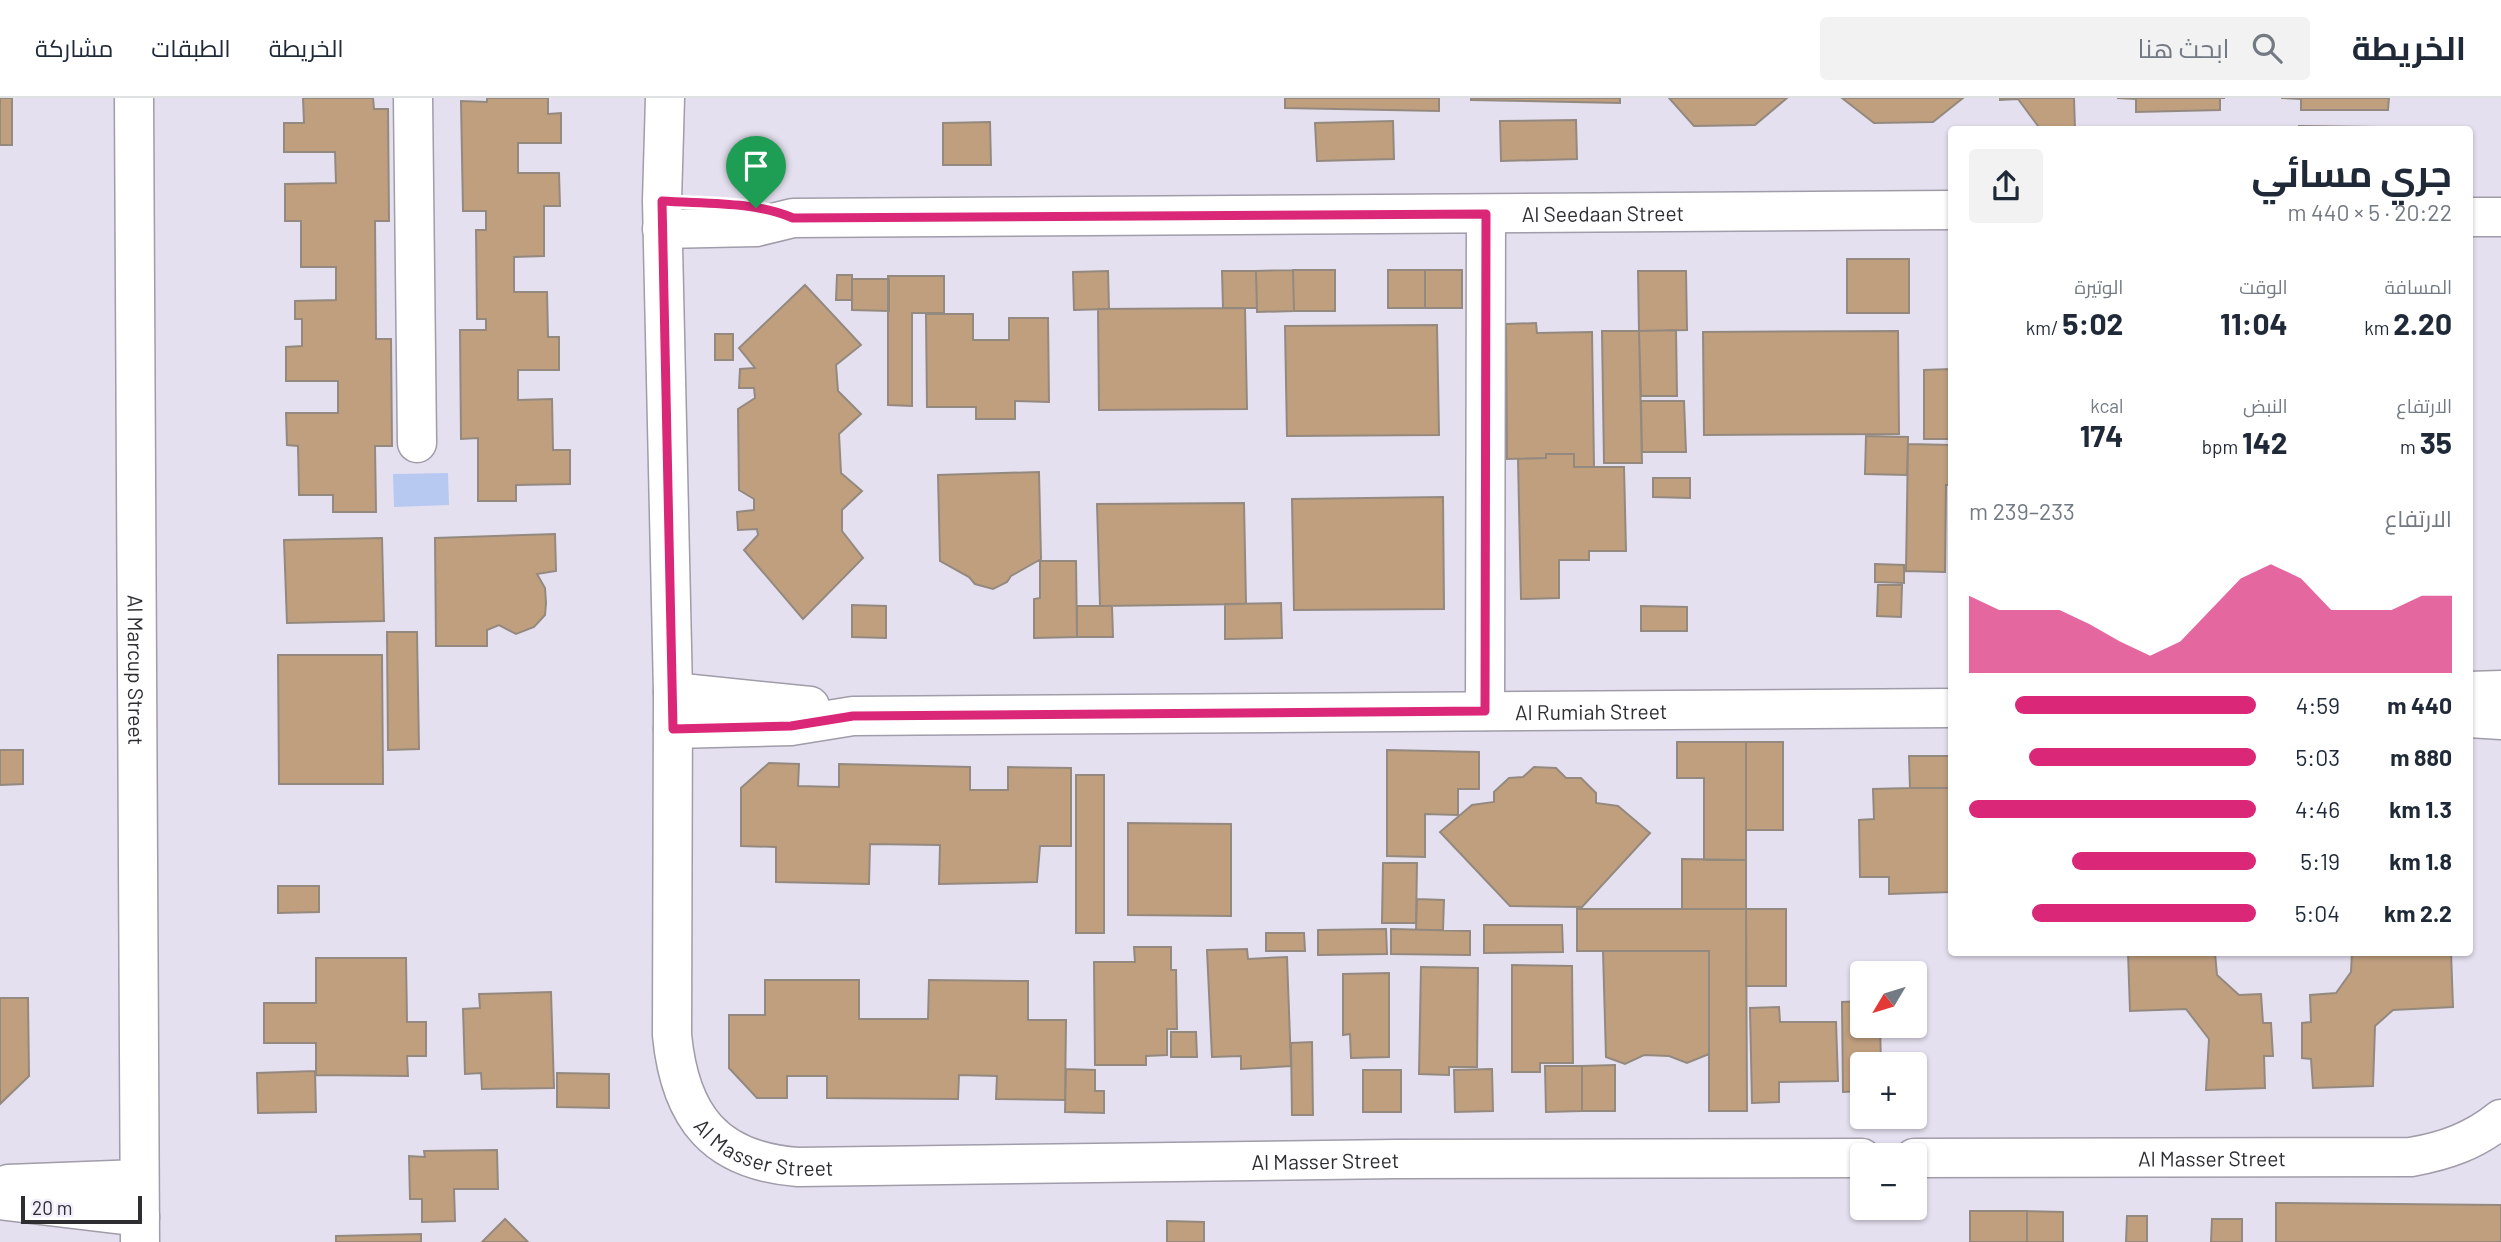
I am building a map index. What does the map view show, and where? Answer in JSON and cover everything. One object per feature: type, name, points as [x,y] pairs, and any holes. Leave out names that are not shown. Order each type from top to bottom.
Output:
[{"type":"street","name":"Al Marcup Street","points":[[134,98],[140,1230]]},
{"type":"street","points":[[412,98],[417,443]]},
{"type":"street","name":"Al Masser Street","points":[[665,98],[662,215],[673,692],[672,1035],[679,1080],[698,1120],[718,1140],[742,1156],[770,1165],[798,1167],[1396,1159],[1850,1158]]},
{"type":"street","points":[[2473,195],[2501,194]]},
{"type":"street","name":"Al Seedaan Street","points":[[662,215],[756,208],[780,212],[793,218],[1948,210]]},
{"type":"street","points":[[1485,711],[1486,214]]},
{"type":"street","points":[[2473,217],[2501,218]]},
{"type":"street","points":[[2473,691],[2501,690]]},
{"type":"street","name":"Al Rumiah Street","points":[[673,692],[796,704],[853,716]]},
{"type":"street","name":"Al Rumiah Street","points":[[673,729],[791,726],[853,716],[1948,708]]},
{"type":"street","points":[[2473,718],[2501,720]]},
{"type":"street","name":"Al Masser Street","points":[[1927,1158],[2411,1157],[2454,1147],[2474,1138],[2501,1119]]},
{"type":"street","points":[[0,1185],[139,1179]]},
{"type":"street","points":[[0,1200],[140,1230]]},
{"type":"water","points":[[448,473],[449,505],[394,507],[393,474]]},
{"type":"building","points":[[0,98],[12,98],[12,145],[0,145]]},
{"type":"building","points":[[303,98],[373,98],[374,109],[388,109],[389,221],[375,221],[376,339],[391,339],[392,446],[375,446],[376,512],[333,512],[333,495],[299,495],[298,446],[287,445],[286,413],[338,413],[338,381],[286,381],[286,347],[302,346],[302,319],[295,319],[295,301],[336,300],[336,267],[301,267],[301,221],[285,221],[285,184],[336,183],[335,152],[284,152],[284,123],[304,123]]},
{"type":"building","points":[[487,98],[548,98],[548,114],[561,113],[561,143],[518,143],[518,173],[559,173],[560,206],[544,206],[544,256],[514,257],[514,292],[547,292],[548,337],[559,337],[559,370],[518,370],[518,400],[552,399],[553,450],[570,450],[570,484],[516,485],[516,501],[478,501],[478,438],[461,439],[460,330],[486,330],[486,319],[477,319],[476,230],[486,230],[486,211],[463,211],[461,101],[487,102]]},
{"type":"building","points":[[1285,98],[1439,98],[1439,111],[1285,108]]},
{"type":"building","points":[[1620,98],[1620,103],[1471,100]]},
{"type":"building","points":[[1669,98],[1787,98],[1755,125],[1694,126]]},
{"type":"building","points":[[1842,98],[1963,98],[1933,122],[1874,123]]},
{"type":"building","points":[[2000,98],[2074,98],[2075,126],[2038,126],[2018,99]]},
{"type":"building","points":[[2117,98],[2220,98],[2220,110],[2136,112],[2136,99]]},
{"type":"building","points":[[2281,98],[2389,98],[2388,110],[2301,110],[2301,99]]},
{"type":"building","points":[[1576,120],[1577,159],[1501,161],[1500,121]]},
{"type":"building","points":[[1393,121],[1394,159],[1317,161],[1315,123]]},
{"type":"building","points":[[990,122],[991,165],[943,165],[943,123]]},
{"type":"building","points":[[1847,259],[1909,259],[1909,313],[1847,313]]},
{"type":"building","points":[[1293,270],[1335,270],[1335,311],[1294,311]]},
{"type":"building","points":[[1293,270],[1294,311],[1257,312],[1256,271]]},
{"type":"building","points":[[1388,270],[1425,270],[1425,308],[1388,308]]},
{"type":"building","points":[[1425,270],[1462,270],[1462,308],[1425,308]]},
{"type":"building","points":[[1108,271],[1109,309],[1074,310],[1073,272]]},
{"type":"building","points":[[1222,271],[1256,271],[1257,308],[1223,308]]},
{"type":"building","points":[[1638,271],[1686,271],[1687,330],[1639,331]]},
{"type":"building","points":[[837,275],[852,275],[852,300],[836,300]]},
{"type":"building","points":[[888,276],[944,276],[944,313],[912,313],[912,406],[888,405]]},
{"type":"building","points":[[852,279],[889,279],[889,311],[852,310]]},
{"type":"building","points":[[805,285],[861,345],[836,365],[838,391],[861,414],[839,434],[841,473],[862,491],[842,510],[842,531],[863,558],[803,619],[744,550],[758,535],[757,529],[738,530],[737,512],[754,510],[754,499],[739,490],[738,409],[755,398],[754,388],[739,388],[740,369],[755,368],[739,348]]},
{"type":"building","points":[[1245,308],[1247,409],[1099,410],[1098,309]]},
{"type":"building","points":[[926,314],[973,314],[973,340],[1009,340],[1009,318],[1048,318],[1049,402],[1015,401],[1015,419],[976,419],[976,407],[927,407]]},
{"type":"building","points":[[1536,323],[1537,333],[1592,332],[1594,467],[1574,467],[1574,454],[1507,459],[1506,324]]},
{"type":"building","points":[[1437,325],[1439,435],[1287,436],[1285,326]]},
{"type":"building","points":[[1676,330],[1677,396],[1641,396],[1639,331]]},
{"type":"building","points":[[1602,331],[1639,331],[1642,463],[1604,463]]},
{"type":"building","points":[[1898,331],[1899,434],[1704,435],[1703,332]]},
{"type":"building","points":[[715,334],[733,334],[733,360],[715,360]]},
{"type":"building","points":[[1948,369],[1948,439],[1924,439],[1924,370]]},
{"type":"building","points":[[1641,401],[1684,401],[1686,452],[1642,452]]},
{"type":"building","points":[[1866,436],[1908,437],[1907,475],[1865,474]]},
{"type":"building","points":[[1908,444],[1948,445],[1945,572],[1906,571]]},
{"type":"building","points":[[1546,454],[1574,454],[1574,467],[1624,467],[1626,551],[1589,551],[1589,560],[1559,560],[1559,598],[1521,599],[1518,459],[1546,458]]},
{"type":"building","points":[[1039,472],[1041,559],[993,589],[975,584],[969,577],[940,561],[938,475]]},
{"type":"building","points":[[1653,478],[1690,478],[1690,498],[1653,497]]},
{"type":"building","points":[[1443,497],[1444,609],[1294,610],[1292,499]]},
{"type":"building","points":[[1244,503],[1246,604],[1100,606],[1097,504]]},
{"type":"building","points":[[555,534],[556,571],[537,574],[545,588],[546,603],[545,615],[534,627],[516,634],[499,625],[487,630],[487,646],[436,646],[435,538]]},
{"type":"building","points":[[382,538],[384,621],[287,623],[284,540]]},
{"type":"building","points":[[1040,561],[1076,561],[1077,637],[1034,638],[1034,599],[1040,598]]},
{"type":"building","points":[[1875,564],[1904,565],[1904,583],[1875,582]]},
{"type":"building","points":[[1878,585],[1902,585],[1901,617],[1877,616]]},
{"type":"building","points":[[1281,603],[1282,638],[1225,639],[1225,604]]},
{"type":"building","points":[[852,605],[886,606],[886,638],[852,637]]},
{"type":"building","points":[[1077,606],[1112,606],[1113,637],[1077,637]]},
{"type":"building","points":[[1641,606],[1687,607],[1687,631],[1641,631]]},
{"type":"building","points":[[387,632],[417,632],[419,749],[388,750]]},
{"type":"building","points":[[278,655],[382,655],[383,784],[279,784]]},
{"type":"building","points":[[1677,742],[1746,742],[1746,860],[1704,860],[1704,778],[1677,778]]},
{"type":"building","points":[[1746,742],[1783,742],[1783,830],[1746,830]]},
{"type":"building","points":[[0,750],[23,750],[23,784],[0,785]]},
{"type":"building","points":[[1387,750],[1479,752],[1479,789],[1458,789],[1458,815],[1425,814],[1425,857],[1387,856]]},
{"type":"building","points":[[1909,756],[1948,756],[1948,788],[1910,788]]},
{"type":"building","points":[[769,763],[799,764],[798,786],[839,787],[839,764],[970,767],[970,790],[1008,790],[1008,767],[1071,768],[1071,846],[1040,846],[1037,882],[939,884],[940,845],[870,844],[869,884],[776,882],[776,847],[741,846],[741,788]]},
{"type":"building","points":[[1534,767],[1556,768],[1566,778],[1581,778],[1596,793],[1596,803],[1618,806],[1650,833],[1582,907],[1510,906],[1440,832],[1472,805],[1494,802],[1494,792],[1509,778],[1523,777]]},
{"type":"building","points":[[1076,775],[1104,775],[1104,933],[1076,933]]},
{"type":"building","points":[[1948,788],[1948,892],[1889,894],[1889,877],[1860,877],[1859,820],[1874,819],[1873,789]]},
{"type":"building","points":[[1128,823],[1231,824],[1231,916],[1128,915]]},
{"type":"building","points":[[1682,859],[1746,860],[1746,909],[1682,909]]},
{"type":"building","points":[[1383,863],[1417,863],[1416,923],[1382,923]]},
{"type":"building","points":[[278,886],[319,886],[319,912],[278,913]]},
{"type":"building","points":[[1417,899],[1444,900],[1443,930],[1416,930]]},
{"type":"building","points":[[1577,909],[1746,909],[1747,1111],[1709,1111],[1709,951],[1577,951]]},
{"type":"building","points":[[1746,909],[1786,909],[1786,986],[1746,986]]},
{"type":"building","points":[[1484,925],[1562,925],[1563,952],[1484,953]]},
{"type":"building","points":[[1386,929],[1387,954],[1318,955],[1318,930]]},
{"type":"building","points":[[1391,929],[1470,931],[1470,955],[1391,954]]},
{"type":"building","points":[[1266,933],[1304,933],[1305,951],[1266,951]]},
{"type":"building","points":[[1134,947],[1171,947],[1171,970],[1176,970],[1177,1029],[1167,1029],[1167,1055],[1146,1056],[1146,1065],[1095,1065],[1094,962],[1135,962]]},
{"type":"building","points":[[1247,949],[1248,959],[1287,957],[1291,1066],[1241,1069],[1241,1056],[1212,1057],[1207,950]]},
{"type":"building","points":[[1603,951],[1709,951],[1709,1054],[1687,1063],[1669,1056],[1644,1055],[1625,1064],[1606,1057]]},
{"type":"building","points":[[2128,956],[2215,956],[2217,975],[2239,995],[2261,994],[2263,1023],[2271,1023],[2273,1056],[2264,1056],[2265,1088],[2206,1090],[2209,1039],[2186,1009],[2130,1011]]},
{"type":"building","points":[[2352,956],[2451,956],[2453,1007],[2393,1010],[2375,1026],[2373,1086],[2313,1088],[2311,1059],[2302,1058],[2302,1023],[2311,1022],[2310,995],[2336,993],[2351,972]]},
{"type":"building","points":[[316,958],[406,958],[407,1022],[426,1022],[426,1056],[407,1056],[408,1076],[316,1075],[316,1043],[264,1043],[264,1003],[316,1003]]},
{"type":"building","points":[[1512,965],[1572,966],[1573,1063],[1540,1063],[1540,1072],[1512,1072]]},
{"type":"building","points":[[1421,967],[1478,968],[1477,1067],[1449,1067],[1449,1075],[1419,1074]]},
{"type":"building","points":[[1389,973],[1389,1057],[1351,1058],[1350,1034],[1343,1035],[1343,974]]},
{"type":"building","points":[[765,980],[859,980],[859,1019],[928,1019],[929,980],[1028,981],[1028,1020],[1066,1020],[1065,1100],[996,1099],[997,1076],[959,1075],[958,1099],[827,1098],[827,1076],[787,1076],[787,1098],[757,1098],[729,1068],[729,1015],[765,1015]]},
{"type":"building","points":[[551,992],[554,1088],[482,1089],[481,1073],[465,1074],[463,1009],[480,1008],[479,994]]},
{"type":"building","points":[[0,998],[28,998],[29,1076],[0,1104]]},
{"type":"building","points":[[1842,1002],[1850,1002],[1850,1038],[1880,1038],[1881,1052],[1850,1052],[1850,1092],[1843,1092]]},
{"type":"building","points":[[1779,1007],[1780,1022],[1836,1022],[1838,1081],[1779,1082],[1779,1102],[1752,1103],[1750,1008]]},
{"type":"building","points":[[1171,1032],[1196,1032],[1197,1057],[1171,1057]]},
{"type":"building","points":[[1312,1042],[1313,1115],[1292,1115],[1291,1043]]},
{"type":"building","points":[[1615,1065],[1615,1111],[1582,1111],[1582,1066]]},
{"type":"building","points":[[1545,1066],[1582,1066],[1582,1111],[1546,1112]]},
{"type":"building","points":[[1066,1069],[1095,1070],[1095,1091],[1104,1091],[1104,1113],[1065,1112]]},
{"type":"building","points":[[1492,1069],[1493,1111],[1455,1112],[1454,1070]]},
{"type":"building","points":[[1363,1070],[1401,1070],[1401,1112],[1363,1112]]},
{"type":"building","points":[[315,1071],[316,1112],[258,1113],[257,1073]]},
{"type":"building","points":[[557,1073],[609,1074],[609,1108],[557,1107]]},
{"type":"building","points":[[497,1150],[498,1189],[454,1189],[455,1221],[422,1222],[422,1199],[410,1199],[409,1156],[425,1157],[424,1151]]},
{"type":"building","points":[[2276,1203],[2501,1205],[2501,1242],[2276,1242]]},
{"type":"building","points":[[1970,1211],[2027,1211],[2027,1242],[1970,1242]]},
{"type":"building","points":[[2027,1211],[2063,1212],[2063,1242],[2027,1242]]},
{"type":"building","points":[[2127,1216],[2147,1216],[2147,1242],[2126,1242]]},
{"type":"building","points":[[505,1219],[528,1242],[482,1242]]},
{"type":"building","points":[[2212,1219],[2242,1219],[2242,1242],[2211,1242]]},
{"type":"building","points":[[1167,1221],[1204,1222],[1204,1242],[1167,1242]]},
{"type":"building","points":[[421,1234],[421,1242],[336,1242],[336,1236]]},
{"type":"route","points":[[662,201],[756,208],[780,212],[793,218],[1486,214],[1485,711],[853,716],[791,726],[673,729],[662,201]]}]
